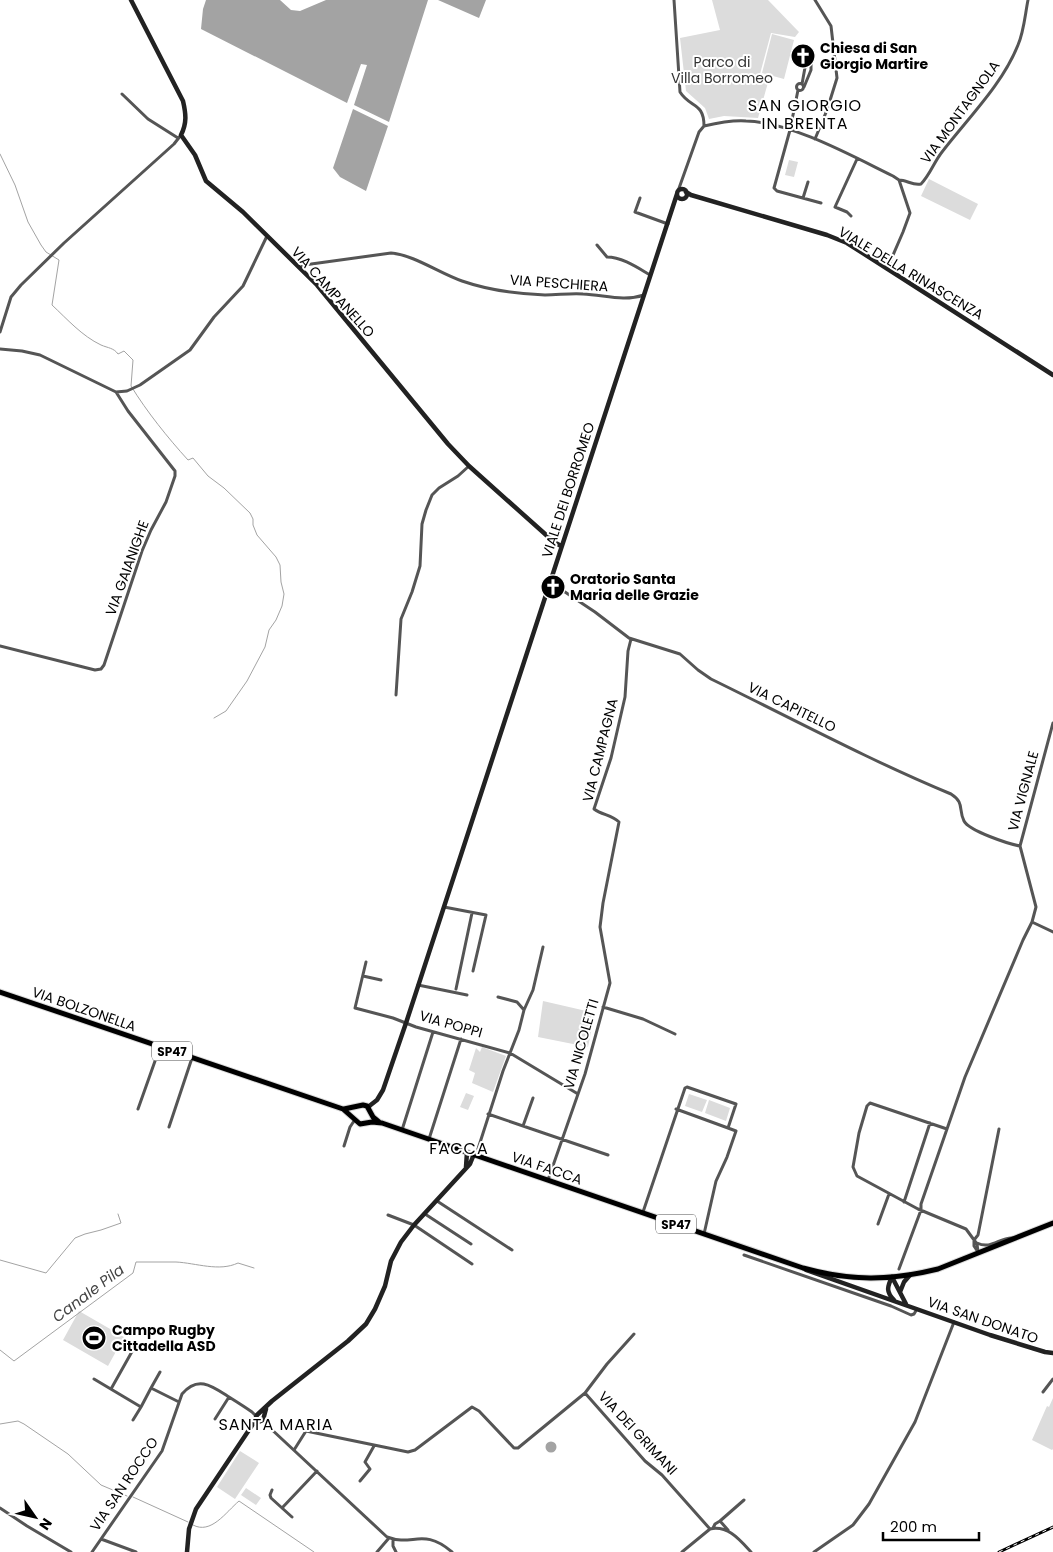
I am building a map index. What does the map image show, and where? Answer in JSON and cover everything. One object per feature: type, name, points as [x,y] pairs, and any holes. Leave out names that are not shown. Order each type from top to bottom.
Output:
[{"type":"main road","points":[[131,0],[183,101],[186,116],[185,126],[180,136]]},
{"type":"main road","name":"VIA CAMPANELLO","points":[[180,136],[195,155],[206,181],[243,212],[317,285],[448,444],[469,466],[554,542],[561,546]]},
{"type":"main road","points":[[678,193],[687,192]]},
{"type":"main road","points":[[678,193],[684,198],[687,192]]},
{"type":"main road","name":"VIALE DELLA RINASCENZA","points":[[687,192],[827,235],[847,243],[1053,374]]},
{"type":"main road","name":"VIALE DEI BORROMEO","points":[[444,907],[678,193]]},
{"type":"main road","name":"VIALE DEI BORROMEO","points":[[675,206],[684,198]]},
{"type":"main road","points":[[368,1107],[377,1100],[383,1090],[444,907]]},
{"type":"main road","name":"VIA BOLZONELLA","points":[[0,992],[343,1109],[353,1118]]},
{"type":"main road","name":"VIA BOLZONELLA","points":[[343,1109],[362,1105],[368,1107]]},
{"type":"main road","name":"SP47","points":[[368,1107],[372,1114]]},
{"type":"main road","points":[[353,1118],[355,1108]]},
{"type":"main road","points":[[368,1122],[372,1114]]},
{"type":"main road","name":"VIA FACCA","points":[[372,1114],[376,1120],[382,1123],[803,1268],[840,1277],[892,1278]]},
{"type":"main road","name":"SP47","points":[[353,1118],[360,1124],[368,1122]]},
{"type":"main road","name":"VIA FACCA","points":[[368,1122],[382,1123]]},
{"type":"main road","points":[[466,1167],[467,1152]]},
{"type":"main road","points":[[187,1552],[189,1530],[196,1509],[253,1424],[266,1407],[285,1390],[348,1341],[366,1324],[385,1286],[391,1261],[402,1242],[475,1155]]},
{"type":"main road","name":"SP47","points":[[892,1278],[946,1266],[1053,1223]]},
{"type":"main road","name":"VIA SAN DONATO","points":[[803,1268],[810,1273],[954,1322],[1028,1347],[1053,1353]]},
{"type":"main road","points":[[900,1294],[901,1287],[910,1275]]},
{"type":"main road","points":[[892,1278],[888,1285],[888,1293],[897,1302]]},
{"type":"main road","name":"VIA SAN DONATO","points":[[892,1278],[907,1305]]},
{"type":"street","points":[[674,0],[680,92],[702,110],[704,117],[704,126],[699,132],[678,193]]},
{"type":"street","points":[[814,0],[831,26],[837,78],[815,139]]},
{"type":"street","name":"VIA MONTAGNOLA","points":[[704,126],[746,121],[790,130],[815,139],[899,180],[916,185],[921,184],[941,153],[991,90],[1007,66],[1018,46],[1028,0]]},
{"type":"street","points":[[806,62],[811,64],[811,70],[803,85],[806,62]]},
{"type":"street","points":[[803,85],[798,85],[790,130],[774,188],[821,203]]},
{"type":"street","points":[[0,332],[11,297],[21,285],[174,144],[180,136],[148,119],[122,94]]},
{"type":"street","points":[[851,216],[847,212],[835,207],[857,159]]},
{"type":"street","points":[[887,269],[910,213],[899,180]]},
{"type":"street","points":[[803,198],[808,182]]},
{"type":"street","points":[[682,184],[687,192]]},
{"type":"street","points":[[640,198],[635,212],[668,224]]},
{"type":"street","points":[[0,349],[22,350],[40,355],[116,392],[127,392],[184,355],[196,344],[214,317],[243,286],[267,236]]},
{"type":"street","points":[[597,244],[607,257],[623,261],[651,276]]},
{"type":"street","name":"VIA PESCHIERA","points":[[300,268],[304,265],[391,253],[402,254],[442,274],[464,282],[505,291],[546,295],[583,294],[621,299],[644,295]]},
{"type":"street","name":"VIA GAIANIGHE","points":[[0,646],[95,670],[101,669],[104,665],[142,551],[166,502],[175,476],[175,471],[171,465],[128,411],[116,392]]},
{"type":"street","points":[[396,695],[401,619],[420,566],[422,524],[426,510],[432,495],[469,466]]},
{"type":"street","name":"VIA CAPITELLO","points":[[550,582],[631,639],[680,654],[710,679],[830,737],[858,753],[951,794],[961,802],[964,821],[970,828],[1020,846]]},
{"type":"street","name":"VIA CAMPAGNA","points":[[602,911],[619,822],[615,818],[594,809],[610,758],[625,697],[628,651],[631,639]]},
{"type":"street","name":"VIA VIGNALE","points":[[1032,922],[1036,907],[1020,846],[1053,723]]},
{"type":"street","points":[[444,907],[486,915],[473,971]]},
{"type":"street","name":"VIA NICOLETTI","points":[[548,1180],[578,1094],[608,988],[610,976],[600,927],[602,911]]},
{"type":"street","points":[[456,988],[472,913]]},
{"type":"street","points":[[899,1269],[978,1044],[1023,940],[1032,922],[1053,932]]},
{"type":"street","points":[[475,1155],[524,1010],[533,990],[543,947]]},
{"type":"street","name":"VIA POPPI","points":[[366,962],[355,1008],[510,1053],[578,1094]]},
{"type":"street","points":[[363,976],[381,980]]},
{"type":"street","points":[[418,985],[467,995]]},
{"type":"street","points":[[498,997],[518,1002],[524,1010]]},
{"type":"street","points":[[603,1007],[643,1019],[675,1034]]},
{"type":"street","points":[[402,1130],[433,1032]]},
{"type":"street","points":[[429,1139],[461,1039]]},
{"type":"street","points":[[138,1109],[160,1047]]},
{"type":"street","points":[[169,1127],[192,1058]]},
{"type":"street","points":[[643,1213],[676,1109],[684,1090],[687,1087],[736,1104],[728,1128]]},
{"type":"street","points":[[523,1126],[532,1098]]},
{"type":"street","points":[[947,1129],[870,1103],[867,1106],[859,1133],[852,1167],[858,1176],[889,1194],[966,1229],[975,1243],[978,1252]]},
{"type":"street","points":[[676,1109],[736,1131],[716,1181],[704,1234]]},
{"type":"street","points":[[488,1114],[608,1155]]},
{"type":"street","points":[[344,1146],[353,1118]]},
{"type":"street","points":[[904,1202],[930,1123]]},
{"type":"street","points":[[946,1266],[969,1254],[975,1243],[999,1129]]},
{"type":"street","points":[[878,1224],[889,1194]]},
{"type":"street","points":[[437,1201],[512,1250]]},
{"type":"street","points":[[425,1214],[471,1244]]},
{"type":"street","points":[[388,1215],[414,1226],[472,1264]]},
{"type":"street","points":[[975,1243],[986,1246],[1005,1239],[1014,1238]]},
{"type":"street","points":[[744,1255],[874,1300],[911,1315],[917,1309]]},
{"type":"street","points":[[814,1552],[853,1525],[869,1504],[915,1422],[954,1322]]},
{"type":"street","points":[[585,1393],[607,1364],[634,1334]]},
{"type":"street","points":[[111,1389],[134,1348]]},
{"type":"street","points":[[133,1420],[160,1372]]},
{"type":"street","points":[[94,1380],[141,1407]]},
{"type":"street","points":[[1043,1392],[1053,1380]]},
{"type":"street","name":"VIA SAN ROCCO","points":[[92,1552],[162,1451],[182,1394],[188,1387],[200,1383],[211,1385],[260,1417],[388,1538]]},
{"type":"street","points":[[151,1388],[179,1402]]},
{"type":"street","name":"VIA DEI GRIMANI","points":[[294,1450],[306,1432],[408,1452],[415,1450],[472,1407],[479,1411],[514,1448],[518,1448],[585,1393],[645,1461],[662,1475],[711,1529]]},
{"type":"street","points":[[215,1419],[229,1397]]},
{"type":"street","points":[[360,1481],[370,1469],[365,1462],[374,1446]]},
{"type":"street","points":[[282,1508],[317,1471]]},
{"type":"street","points":[[272,1490],[271,1498],[292,1517]]},
{"type":"street","points":[[682,1552],[744,1500]]},
{"type":"street","points":[[0,1508],[72,1552]]},
{"type":"street","points":[[720,1521],[751,1552]]},
{"type":"street","points":[[711,1529],[728,1531]]},
{"type":"street","points":[[377,1552],[388,1538],[429,1538],[438,1541],[452,1552]]},
{"type":"street","points":[[101,1539],[136,1552]]},
{"type":"street","points":[[393,1539],[393,1546],[396,1552]]},
{"type":"green space","name":"Parco di Villa Borromeo","points":[[712,0],[768,0],[799,32],[795,37],[771,33],[760,74],[769,79],[758,118],[724,116],[709,119],[705,108],[686,91],[680,38],[720,30]]},
{"type":"green space","points":[[772,34],[794,40],[784,79],[762,73]]},
{"type":"green space","points":[[789,160],[798,162],[794,177],[785,175]]},
{"type":"green space","points":[[929,179],[978,204],[970,220],[921,196]]},
{"type":"green space","points":[[543,1001],[595,1013],[588,1047],[538,1037]]},
{"type":"green space","points":[[482,1047],[506,1056],[493,1092],[472,1083],[475,1073],[469,1070],[476,1048],[480,1052]]},
{"type":"green space","points":[[466,1093],[474,1096],[468,1110],[460,1107]]},
{"type":"green space","points":[[689,1094],[707,1100],[702,1112],[685,1106]]},
{"type":"green space","points":[[709,1100],[730,1108],[726,1121],[705,1113]]},
{"type":"green space","name":"Campo Rugby Cittadella ASD","points":[[79,1311],[124,1337],[108,1366],[63,1340]]},
{"type":"green space","points":[[1053,1398],[1052,1450],[1032,1440],[1047,1406],[1049,1407]]},
{"type":"green space","points":[[240,1451],[259,1463],[235,1499],[217,1487]]},
{"type":"green space","points":[[246,1488],[261,1498],[256,1505],[241,1495]]},
{"type":"shaded area","points":[[206,0],[280,0],[291,10],[300,11],[326,0],[428,0],[389,122],[354,105],[367,65],[361,64],[347,103],[201,29]]},
{"type":"shaded area","points":[[438,0],[486,0],[479,18]]},
{"type":"shaded area","points":[[353,109],[388,126],[366,191],[340,177],[333,168]]},
{"type":"shaded area","points":[[551,1441],[557,1447],[551,1453],[545,1447]]},
{"type":"waterway","points":[[0,154],[15,185],[28,222],[46,252],[59,260],[52,305],[87,337],[113,349],[118,354],[124,351],[133,360],[131,386],[144,405],[165,434],[188,460],[193,458],[208,476],[224,488],[250,513],[257,535],[276,557],[280,565],[284,594],[282,606],[269,630],[265,647],[247,681],[226,711],[214,718]]},
{"type":"waterway","points":[[0,1260],[46,1273],[75,1238],[121,1223],[118,1214]]},
{"type":"waterway","name":"Canale Pila","points":[[0,1350],[14,1361],[133,1273],[136,1262],[176,1262],[215,1267],[231,1266],[238,1263],[254,1268]]},
{"type":"waterway","points":[[0,1424],[18,1421],[24,1424],[68,1454],[101,1485],[127,1496]]},
{"type":"waterway","points":[[133,1497],[188,1522]]},
{"type":"waterway","points":[[193,1525],[200,1527],[212,1525],[239,1501],[314,1552]]},
{"type":"railway","points":[[999,1552],[1053,1527]]},
{"type":"place","name":"Chiesa di San Giorgio Martire","points":[[803,56]]},
{"type":"place","name":"Oratorio Santa Maria delle Grazie","points":[[553,587]]},
{"type":"place","name":"Campo Rugby Cittadella ASD","points":[[94,1338]]},
{"type":"district","name":"SAN GIORGIO IN BRENTA","points":[[805,114]]},
{"type":"district","name":"FACCA","points":[[459,1148]]},
{"type":"district","name":"SANTA MARIA","points":[[276,1424]]}]
